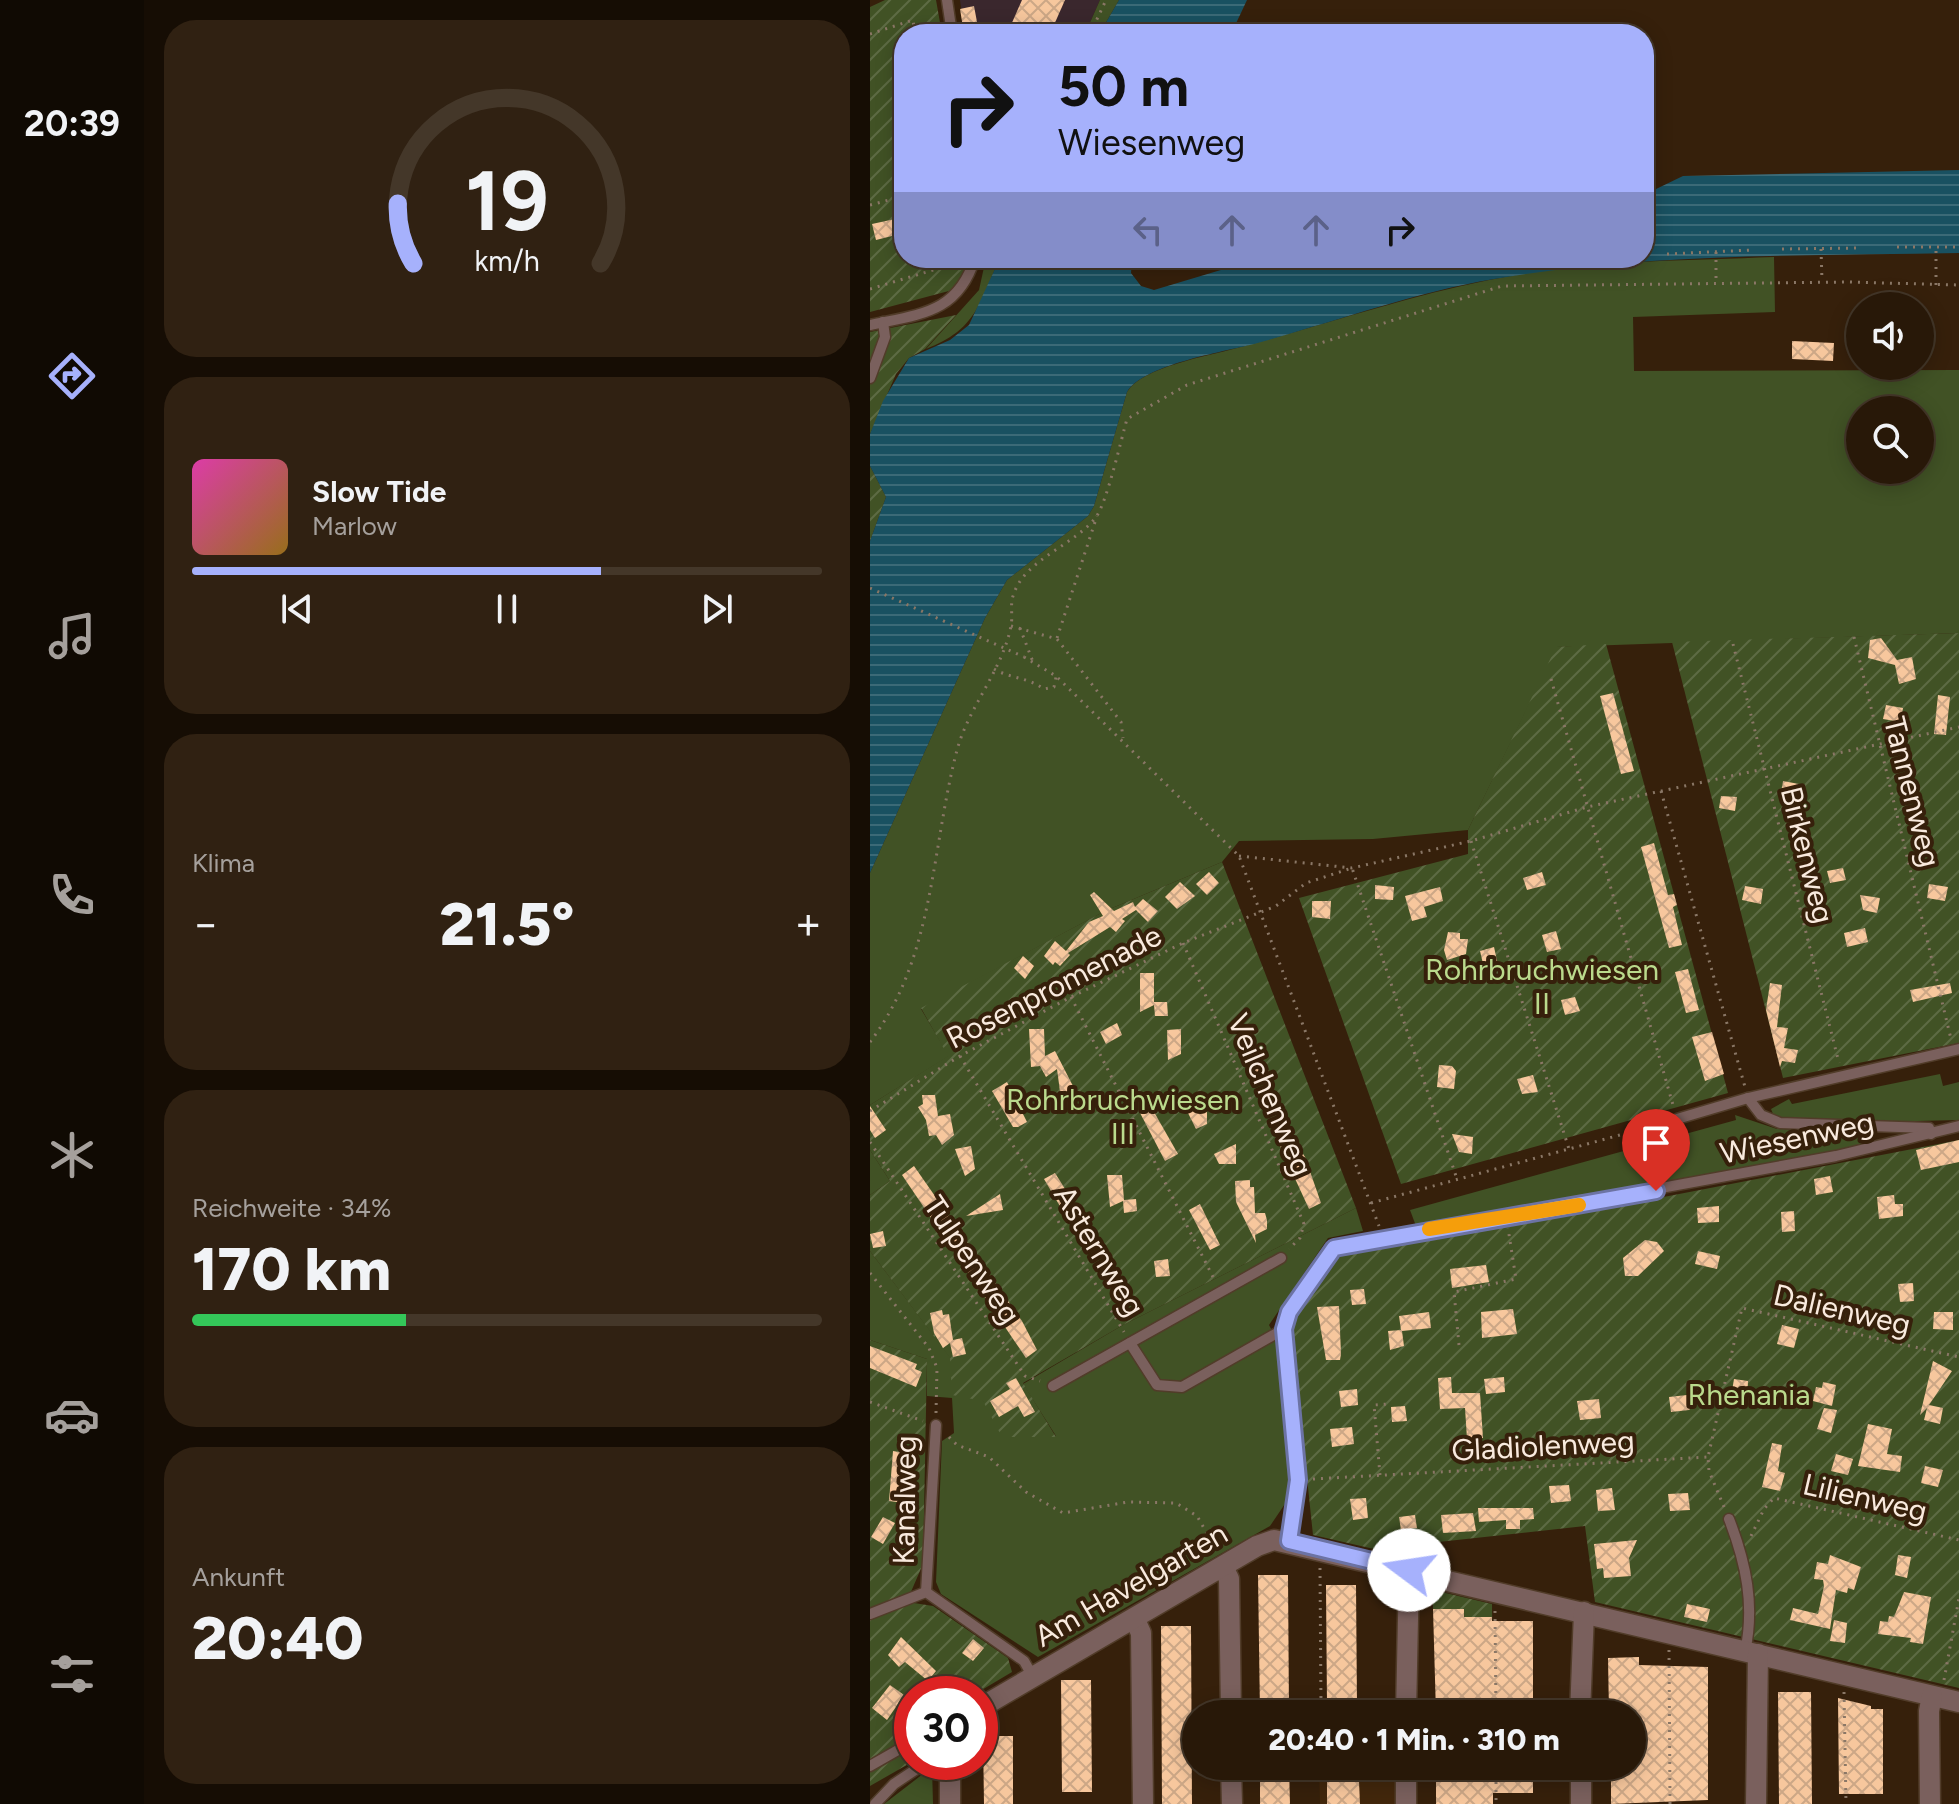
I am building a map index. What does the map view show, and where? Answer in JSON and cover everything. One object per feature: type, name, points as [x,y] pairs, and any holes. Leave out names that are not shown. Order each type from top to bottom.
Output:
[{"type":"street","name":"Am Havelgarten","points":[[998,1697],[1257,1546],[1274,1540],[1320,1548],[1944,1699]]},
{"type":"street","points":[[1223,1567],[1229,1579],[1231,1700]]},
{"type":"street","points":[[1406,1700],[1409,1570]]},
{"type":"street","points":[[1581,1700],[1584,1612]]},
{"type":"street","points":[[1135,1620],[1141,1633],[1143,1804]]},
{"type":"street","points":[[1752,1653],[1755,1669],[1756,1804]]},
{"type":"street","points":[[1930,1804],[1929,1711],[1944,1699]]},
{"type":"street","points":[[950,1780],[950,1804]]},
{"type":"street","points":[[1231,1780],[1232,1804]]},
{"type":"street","points":[[1406,1780],[1406,1804]]},
{"type":"street","points":[[1581,1780],[1581,1804]]},
{"type":"lane","points":[[947,0],[951,24]]},
{"type":"lane","points":[[870,325],[951,301],[967,284],[972,268]]},
{"type":"lane","points":[[870,378],[885,337],[883,322]]},
{"type":"lane","points":[[1677,1119],[1748,1098],[1957,1050]]},
{"type":"lane","points":[[1748,1098],[1761,1115],[1780,1123],[1929,1128],[1931,1134]]},
{"type":"lane","name":"Wiesenweg","points":[[1284,1329],[1289,1312],[1334,1248],[1821,1159],[1959,1126]]},
{"type":"lane","points":[[1053,1386],[1281,1258]]},
{"type":"lane","points":[[1130,1343],[1157,1385],[1182,1387],[1284,1329],[1298,1480],[1289,1541]]},
{"type":"lane","name":"Kanalweg","points":[[926,1592],[936,1425]]},
{"type":"lane","points":[[1729,1519],[1740,1548],[1752,1617],[1752,1653]]},
{"type":"lane","points":[[870,1614],[926,1592],[1024,1661],[1033,1677]]},
{"type":"lane","points":[[870,1766],[894,1752]]},
{"type":"lane","points":[[875,1804],[900,1780]]},
{"type":"path","points":[[1095,24],[1106,0]]},
{"type":"path","points":[[870,34],[894,26]]},
{"type":"path","points":[[870,205],[894,199]]},
{"type":"path","points":[[1897,247],[1959,247]]},
{"type":"path","points":[[1936,247],[1936,285]]},
{"type":"path","points":[[1782,249],[1860,248]]},
{"type":"path","points":[[1821,249],[1822,282]]},
{"type":"path","points":[[1667,254],[1752,250]]},
{"type":"path","points":[[1716,252],[1716,283]]},
{"type":"path","points":[[870,289],[940,268]]},
{"type":"path","points":[[1057,639],[1127,419],[1187,385],[1502,286],[1822,282],[1959,285]]},
{"type":"path","points":[[870,1042],[891,1010],[919,950],[956,753],[967,717],[994,669],[1011,626],[1012,596],[1024,576],[1097,516]]},
{"type":"path","points":[[870,588],[1024,657],[1056,676],[1123,738],[1239,856],[1382,1238]]},
{"type":"path","points":[[1011,626],[1057,639],[1121,722],[1123,738]]},
{"type":"path","points":[[1020,628],[1033,662]]},
{"type":"path","name":"Tannenweg","points":[[1854,637],[1957,1050]]},
{"type":"path","name":"Birkenweg","points":[[1733,644],[1842,1076]]},
{"type":"path","points":[[994,669],[1011,678],[1030,678],[1044,689],[1054,687],[1056,676]]},
{"type":"path","points":[[1371,1203],[1677,1119],[1551,679]]},
{"type":"path","points":[[1239,856],[1352,868],[1471,841],[1587,807],[1959,727]]},
{"type":"path","points":[[1661,791],[1748,1098]]},
{"type":"path","points":[[1471,841],[1569,1149]]},
{"type":"path","points":[[1352,868],[1457,1179]]},
{"type":"path","name":"Rosenpromenade","points":[[870,1111],[960,1056],[1071,997],[1183,943],[1276,906],[1306,883],[1352,868]]},
{"type":"path","name":"Veilchenweg","points":[[1183,943],[1304,1224],[1300,1238],[1281,1258]]},
{"type":"path","points":[[1071,997],[1221,1293]]},
{"type":"path","name":"Asternweg","points":[[960,1056],[1130,1343]]},
{"type":"path","name":"Tulpenweg","points":[[870,1142],[1025,1376],[1053,1386]]},
{"type":"path","points":[[1459,1345],[1454,1292],[1516,1279],[1506,1217]]},
{"type":"path","points":[[870,1273],[929,1348],[937,1368],[936,1425],[957,1445],[989,1457],[1026,1492],[1063,1513],[1153,1500],[1176,1503],[1197,1516],[1223,1567]]},
{"type":"path","name":"Dalienweg","points":[[1729,1519],[1709,1471],[1708,1457],[1742,1308],[1959,1357]]},
{"type":"path","name":"Kanalweg","points":[[870,1402],[936,1425]]},
{"type":"path","points":[[1380,1475],[1374,1405],[1388,1404]]},
{"type":"path","name":"Gladiolenweg","points":[[1298,1480],[1708,1457]]},
{"type":"path","name":"Lilienweg","points":[[1740,1548],[1754,1533],[1764,1509],[1774,1498],[1959,1540]]},
{"type":"path","points":[[1320,1548],[1321,1700]]},
{"type":"path","points":[[1496,1700],[1497,1592]]},
{"type":"path","points":[[1944,1699],[1959,1598]]},
{"type":"path","points":[[1670,1804],[1672,1635]]},
{"type":"path","points":[[1846,1804],[1847,1677]]},
{"type":"path","points":[[1496,1780],[1496,1804]]},
{"type":"shaded area","points":[[960,0],[1100,0],[1089,24],[964,24]]},
{"type":"shaded area","points":[[1319,1780],[1399,1780],[1400,1804],[1320,1804]]},
{"type":"green space","points":[[885,0],[936,0],[940,24],[894,24],[894,268],[968,268],[960,288],[870,312],[870,7]]},
{"type":"green space","points":[[1100,0],[1119,0],[1105,24],[1089,24]]},
{"type":"green space","points":[[1774,257],[1775,312],[1633,317],[1634,371],[1846,370],[1846,380],[1934,380],[1934,370],[1959,370],[1959,633],[1557,647],[1468,830],[1373,839],[1239,841],[1222,862],[1105,911],[921,1009],[949,1056],[870,1105],[870,873],[985,618],[1007,580],[1088,516],[1094,506],[1127,392],[1135,383],[1177,364],[1489,280],[1569,268],[1654,268],[1654,262]]},
{"type":"green space","points":[[984,268],[995,268],[974,314],[966,324],[926,349],[979,290]]},
{"type":"green space","points":[[956,315],[925,349],[909,358],[896,374],[870,434],[870,332]]},
{"type":"green space","points":[[870,466],[886,497],[870,541]]},
{"type":"green space","points":[[1959,633],[1959,1043],[1783,1078],[1672,642]]},
{"type":"green space","name":"Rohrbruchwiesen II","points":[[1606,644],[1728,1093],[1401,1184],[1299,898],[1468,854],[1468,830],[1556,647]]},
{"type":"green space","name":"Rohrbruchwiesen III","points":[[1222,862],[1356,1208],[1123,1325],[1023,1383],[1056,1437],[1002,1437],[983,1401],[952,1395],[950,1358],[870,1251],[870,1195],[890,1181],[870,1150],[870,1105],[948,1056],[921,1008],[1105,911]]},
{"type":"green space","points":[[1940,1074],[1943,1086],[1959,1082],[1959,1120],[1877,1122],[1784,1118],[1773,1114],[1771,1109],[1789,1099],[1792,1104]]},
{"type":"green space","points":[[1735,1115],[1777,1129],[1865,1132],[1874,1138],[1871,1143],[1758,1166],[1416,1226],[1410,1210],[1736,1120]]},
{"type":"green space","name":"Rhenania","points":[[1959,1140],[1959,1688],[1595,1602],[1585,1526],[1374,1549],[1313,1535],[1291,1324],[1337,1254],[1513,1226]]},
{"type":"green space","points":[[870,1150],[890,1181],[870,1195]]},
{"type":"green space","points":[[1356,1208],[1363,1231],[1328,1238],[1269,1325],[1277,1340],[1293,1492],[1270,1526],[1038,1657],[941,1594],[936,1582],[942,1441],[954,1433],[952,1398],[927,1396],[927,1359],[870,1340],[870,1251],[983,1401],[1056,1436],[1023,1384],[1123,1325]]},
{"type":"green space","points":[[870,1340],[927,1359],[923,1564],[910,1594],[914,1603],[933,1606],[1008,1658],[1012,1672],[998,1680],[998,1676],[894,1676],[894,1772],[870,1786]]},
{"type":"green space","points":[[1433,1590],[1492,1604],[1493,1700],[1466,1700],[1464,1609],[1433,1609]]},
{"type":"green space","points":[[915,1780],[932,1780],[933,1804],[884,1804]]},
{"type":"water","points":[[1119,0],[1247,0],[1236,24],[1105,24]]},
{"type":"water","points":[[1959,170],[1959,253],[1654,261],[1654,190],[1683,176]]},
{"type":"water","points":[[995,268],[1131,268],[1131,273],[1141,286],[1154,290],[1228,268],[1576,268],[1494,279],[1433,292],[1184,361],[1149,374],[1136,383],[1127,392],[1094,506],[1088,516],[1007,580],[985,618],[870,873],[870,541],[886,497],[870,466],[870,434],[883,401],[909,358],[950,340],[969,325]]},
{"type":"building","points":[[1022,0],[1065,0],[1054,24],[1011,24]]},
{"type":"building","points":[[974,6],[977,22],[982,24],[962,24],[960,9]]},
{"type":"building","points":[[894,219],[894,236],[876,240],[872,224]]},
{"type":"building","points":[[1792,341],[1834,343],[1833,361],[1792,359]]},
{"type":"building","points":[[1881,638],[1897,660],[1912,657],[1916,679],[1899,684],[1895,665],[1868,658],[1870,640]]},
{"type":"building","points":[[1613,693],[1634,771],[1621,774],[1600,696]]},
{"type":"building","points":[[1938,695],[1950,697],[1946,735],[1934,734]]},
{"type":"building","points":[[1886,705],[1903,708],[1901,722],[1883,719]]},
{"type":"building","points":[[1783,781],[1799,784],[1797,798],[1781,795]]},
{"type":"building","points":[[1721,796],[1737,797],[1735,811],[1719,808]]},
{"type":"building","points":[[1654,843],[1668,895],[1674,894],[1677,905],[1673,907],[1682,945],[1669,948],[1641,847]]},
{"type":"building","points":[[1843,868],[1846,880],[1830,883],[1827,871]]},
{"type":"building","points":[[1209,872],[1219,883],[1207,895],[1196,884]]},
{"type":"building","points":[[1542,872],[1546,885],[1527,890],[1523,878]]},
{"type":"building","points":[[1180,882],[1195,896],[1177,909],[1165,897]]},
{"type":"building","points":[[1929,884],[1948,887],[1945,901],[1927,898]]},
{"type":"building","points":[[1375,885],[1394,887],[1393,900],[1375,899]]},
{"type":"building","points":[[1745,886],[1763,889],[1761,904],[1742,900]]},
{"type":"building","points":[[1440,887],[1443,901],[1424,907],[1427,917],[1412,921],[1405,896]]},
{"type":"building","points":[[1094,892],[1114,911],[1133,902],[1135,907],[1143,899],[1158,911],[1148,922],[1136,910],[1122,919],[1125,921],[1116,932],[1110,927],[1068,953],[1070,955],[1060,966],[1055,962],[1053,965],[1044,956],[1055,941],[1066,951],[1089,922],[1103,916],[1090,895]]},
{"type":"building","points":[[1860,895],[1880,898],[1877,913],[1863,910]]},
{"type":"building","points":[[1312,901],[1331,901],[1330,919],[1312,917]]},
{"type":"building","points":[[1865,928],[1868,942],[1847,947],[1844,933]]},
{"type":"building","points":[[1556,931],[1561,949],[1547,952],[1542,935]]},
{"type":"building","points":[[1448,932],[1460,933],[1460,939],[1468,939],[1466,954],[1447,960],[1444,950]]},
{"type":"building","points":[[1494,947],[1498,965],[1484,968],[1480,951]]},
{"type":"building","points":[[1023,956],[1034,966],[1025,979],[1014,968]]},
{"type":"building","points":[[1688,969],[1699,1010],[1686,1013],[1675,972]]},
{"type":"building","points":[[1140,973],[1154,973],[1154,1002],[1167,1002],[1168,1016],[1155,1016],[1154,1005],[1140,1012]]},
{"type":"building","points":[[1770,983],[1782,985],[1777,1027],[1788,1028],[1784,1048],[1798,1050],[1795,1063],[1782,1061],[1780,1067],[1766,1010]]},
{"type":"building","points":[[1950,983],[1952,993],[1913,1002],[1910,990]]},
{"type":"building","points":[[1575,997],[1580,1011],[1565,1015],[1561,1000]]},
{"type":"building","points":[[1117,1023],[1122,1035],[1106,1044],[1100,1032]]},
{"type":"building","points":[[1029,1029],[1044,1029],[1045,1056],[1055,1051],[1073,1086],[1074,1097],[1061,1099],[1057,1069],[1046,1077],[1040,1066],[1031,1067]]},
{"type":"building","points":[[1181,1029],[1181,1054],[1168,1060],[1167,1030]]},
{"type":"building","points":[[1712,1032],[1724,1074],[1705,1081],[1692,1037]]},
{"type":"building","points":[[1246,1034],[1258,1064],[1267,1067],[1270,1075],[1253,1082],[1234,1040]]},
{"type":"building","points":[[1439,1065],[1452,1066],[1456,1071],[1454,1089],[1437,1087]]},
{"type":"building","points":[[1533,1075],[1538,1092],[1522,1094],[1517,1079]]},
{"type":"building","points":[[1007,1082],[1027,1122],[1018,1127],[1013,1127],[992,1091]]},
{"type":"building","points":[[922,1095],[935,1095],[938,1116],[950,1114],[954,1135],[942,1145],[936,1135],[929,1136],[926,1120],[918,1107],[923,1104]]},
{"type":"building","points":[[1150,1105],[1178,1154],[1165,1161],[1139,1111]]},
{"type":"building","points":[[1207,1105],[1207,1124],[1196,1129],[1188,1113]]},
{"type":"building","points":[[870,1106],[886,1130],[875,1138],[870,1130]]},
{"type":"building","points":[[1287,1127],[1305,1157],[1321,1203],[1309,1209],[1274,1133]]},
{"type":"building","points":[[1452,1134],[1473,1137],[1472,1154],[1459,1152]]},
{"type":"building","points":[[1959,1140],[1959,1162],[1921,1170],[1916,1150]]},
{"type":"building","points":[[1236,1144],[1236,1164],[1219,1164],[1214,1154]]},
{"type":"building","points":[[971,1146],[975,1169],[965,1176],[955,1149]]},
{"type":"building","points":[[914,1166],[1022,1321],[1037,1350],[1026,1358],[902,1175]]},
{"type":"building","points":[[1055,1173],[1084,1219],[1071,1225],[1044,1179]]},
{"type":"building","points":[[1107,1175],[1122,1175],[1124,1200],[1136,1199],[1137,1211],[1124,1213],[1123,1201],[1110,1207]]},
{"type":"building","points":[[1830,1176],[1833,1192],[1816,1195],[1814,1179]]},
{"type":"building","points":[[1250,1180],[1250,1187],[1254,1187],[1255,1213],[1265,1213],[1267,1220],[1267,1229],[1255,1235],[1256,1243],[1236,1202],[1235,1181]]},
{"type":"building","points":[[1000,1194],[1003,1210],[966,1216]]},
{"type":"building","points":[[1894,1195],[1895,1204],[1903,1204],[1903,1216],[1879,1219],[1877,1197]]},
{"type":"building","points":[[1200,1204],[1220,1245],[1210,1250],[1189,1210]]},
{"type":"building","points":[[1719,1206],[1719,1222],[1698,1223],[1697,1208]]},
{"type":"building","points":[[1794,1211],[1795,1231],[1782,1232],[1781,1212]]},
{"type":"building","points":[[883,1231],[886,1246],[873,1248],[870,1234]]},
{"type":"building","points":[[1645,1240],[1657,1242],[1664,1251],[1638,1276],[1625,1276],[1623,1258]]},
{"type":"building","points":[[1698,1251],[1720,1256],[1717,1269],[1695,1264]]},
{"type":"building","points":[[1168,1259],[1170,1276],[1156,1277],[1154,1261]]},
{"type":"building","points":[[1486,1265],[1489,1282],[1452,1288],[1450,1269]]},
{"type":"building","points":[[1913,1283],[1914,1301],[1900,1302],[1898,1284]]},
{"type":"building","points":[[1364,1289],[1366,1304],[1352,1305],[1350,1290]]},
{"type":"building","points":[[1809,1299],[1826,1302],[1823,1317],[1806,1314]]},
{"type":"building","points":[[1339,1306],[1340,1360],[1326,1360],[1317,1307]]},
{"type":"building","points":[[1513,1309],[1517,1334],[1482,1338],[1481,1312]]},
{"type":"building","points":[[942,1310],[943,1315],[949,1314],[953,1340],[962,1338],[966,1354],[953,1357],[950,1343],[943,1348],[934,1333],[930,1313]]},
{"type":"building","points":[[1429,1312],[1431,1328],[1402,1331],[1404,1346],[1390,1350],[1388,1331],[1401,1330],[1399,1316]]},
{"type":"building","points":[[1934,1312],[1953,1312],[1953,1330],[1933,1329]]},
{"type":"building","points":[[1782,1325],[1799,1329],[1794,1348],[1777,1344]]},
{"type":"building","points":[[870,1346],[917,1364],[915,1369],[922,1372],[916,1387],[870,1368]]},
{"type":"building","points":[[1933,1361],[1952,1371],[1929,1405],[1943,1408],[1940,1424],[1924,1420],[1927,1408],[1920,1415]]},
{"type":"building","points":[[1451,1377],[1452,1393],[1480,1393],[1483,1438],[1467,1439],[1465,1408],[1440,1409],[1438,1378]]},
{"type":"building","points":[[1504,1377],[1505,1392],[1486,1394],[1484,1379]]},
{"type":"building","points":[[1016,1378],[1035,1412],[1024,1417],[1018,1406],[999,1417],[990,1401],[1010,1389],[1006,1383]]},
{"type":"building","points":[[1734,1379],[1748,1381],[1747,1401],[1731,1397]]},
{"type":"building","points":[[1823,1382],[1836,1385],[1832,1406],[1813,1401],[1816,1387],[1822,1388]]},
{"type":"building","points":[[1357,1389],[1358,1405],[1341,1407],[1339,1391]]},
{"type":"building","points":[[1705,1393],[1689,1410],[1671,1412],[1669,1397]]},
{"type":"building","points":[[1599,1399],[1601,1418],[1580,1420],[1577,1401]]},
{"type":"building","points":[[1405,1406],[1407,1421],[1392,1422],[1391,1407]]},
{"type":"building","points":[[1824,1408],[1837,1410],[1831,1433],[1817,1429]]},
{"type":"building","points":[[1868,1424],[1892,1429],[1887,1454],[1902,1456],[1900,1472],[1858,1466]]},
{"type":"building","points":[[1352,1427],[1354,1444],[1332,1447],[1330,1429]]},
{"type":"building","points":[[1772,1443],[1782,1445],[1778,1471],[1785,1473],[1780,1491],[1762,1487]]},
{"type":"building","points":[[893,1451],[911,1454],[906,1480],[916,1482],[912,1504],[889,1501]]},
{"type":"building","points":[[1836,1454],[1853,1459],[1848,1475],[1831,1471]]},
{"type":"building","points":[[1925,1466],[1943,1470],[1938,1487],[1921,1483]]},
{"type":"building","points":[[1569,1485],[1571,1501],[1551,1503],[1549,1486]]},
{"type":"building","points":[[1612,1488],[1615,1510],[1598,1511],[1596,1490]]},
{"type":"building","points":[[1688,1493],[1690,1510],[1670,1511],[1668,1494]]},
{"type":"building","points":[[1366,1498],[1368,1518],[1353,1520],[1350,1499]]},
{"type":"building","points":[[1478,1508],[1533,1508],[1534,1519],[1520,1520],[1520,1529],[1506,1529],[1506,1520],[1479,1522]]},
{"type":"building","points":[[1473,1513],[1476,1531],[1443,1533],[1441,1515]]},
{"type":"building","points":[[1415,1515],[1417,1528],[1401,1530],[1399,1517]]},
{"type":"building","points":[[883,1517],[895,1523],[883,1544],[871,1537]]},
{"type":"building","points":[[1637,1540],[1629,1558],[1631,1576],[1604,1578],[1603,1568],[1597,1569],[1594,1544]]},
{"type":"building","points":[[1830,1555],[1861,1567],[1854,1590],[1848,1588],[1847,1593],[1836,1590],[1830,1629],[1790,1620],[1793,1608],[1818,1614],[1824,1586],[1823,1580],[1814,1579],[1817,1562],[1828,1564]]},
{"type":"building","points":[[1898,1555],[1911,1557],[1907,1578],[1895,1575]]},
{"type":"building","points":[[1258,1575],[1288,1575],[1289,1700],[1260,1700]]},
{"type":"building","points":[[1326,1585],[1356,1585],[1357,1700],[1327,1700]]},
{"type":"building","points":[[1904,1592],[1931,1597],[1923,1644],[1910,1642],[1911,1638],[1878,1634],[1880,1621],[1888,1622],[1889,1616],[1894,1617]]},
{"type":"building","points":[[1687,1604],[1710,1609],[1707,1622],[1684,1617]]},
{"type":"building","points":[[1433,1609],[1464,1609],[1464,1617],[1492,1617],[1492,1621],[1533,1621],[1533,1700],[1436,1700]]},
{"type":"building","points":[[1834,1620],[1847,1623],[1845,1643],[1830,1641]]},
{"type":"building","points":[[1161,1626],[1191,1626],[1191,1700],[1182,1700],[1182,1780],[1192,1780],[1192,1804],[1162,1804]]},
{"type":"building","points":[[901,1637],[936,1671],[932,1676],[922,1676],[905,1662],[899,1667],[888,1655]]},
{"type":"building","points":[[973,1639],[984,1648],[973,1661],[962,1653]]},
{"type":"building","points":[[1639,1657],[1639,1665],[1708,1667],[1708,1800],[1611,1804],[1611,1780],[1646,1780],[1646,1700],[1609,1700],[1608,1658]]},
{"type":"building","points":[[1061,1680],[1091,1680],[1092,1792],[1062,1792]]},
{"type":"building","points":[[890,1685],[894,1688],[894,1710],[887,1720],[872,1708]]},
{"type":"building","points":[[1778,1692],[1811,1692],[1812,1804],[1779,1804]]},
{"type":"building","points":[[1838,1698],[1871,1706],[1871,1709],[1883,1709],[1883,1794],[1839,1794]]},
{"type":"building","points":[[998,1736],[1013,1736],[1013,1804],[984,1804],[984,1780],[998,1780]]},
{"type":"building","points":[[1260,1780],[1289,1780],[1290,1804],[1260,1804]]},
{"type":"building","points":[[1436,1780],[1533,1780],[1533,1793],[1493,1793],[1493,1804],[1436,1804]]},
{"type":"building","points":[[1327,1781],[1359,1781],[1360,1804],[1327,1804]]},
{"type":"slow traffic","points":[[1429,1229],[1579,1205]]},
{"type":"route","points":[[1409,1570],[1289,1541],[1298,1480],[1284,1329],[1289,1312],[1334,1248],[1656,1191]]}]
